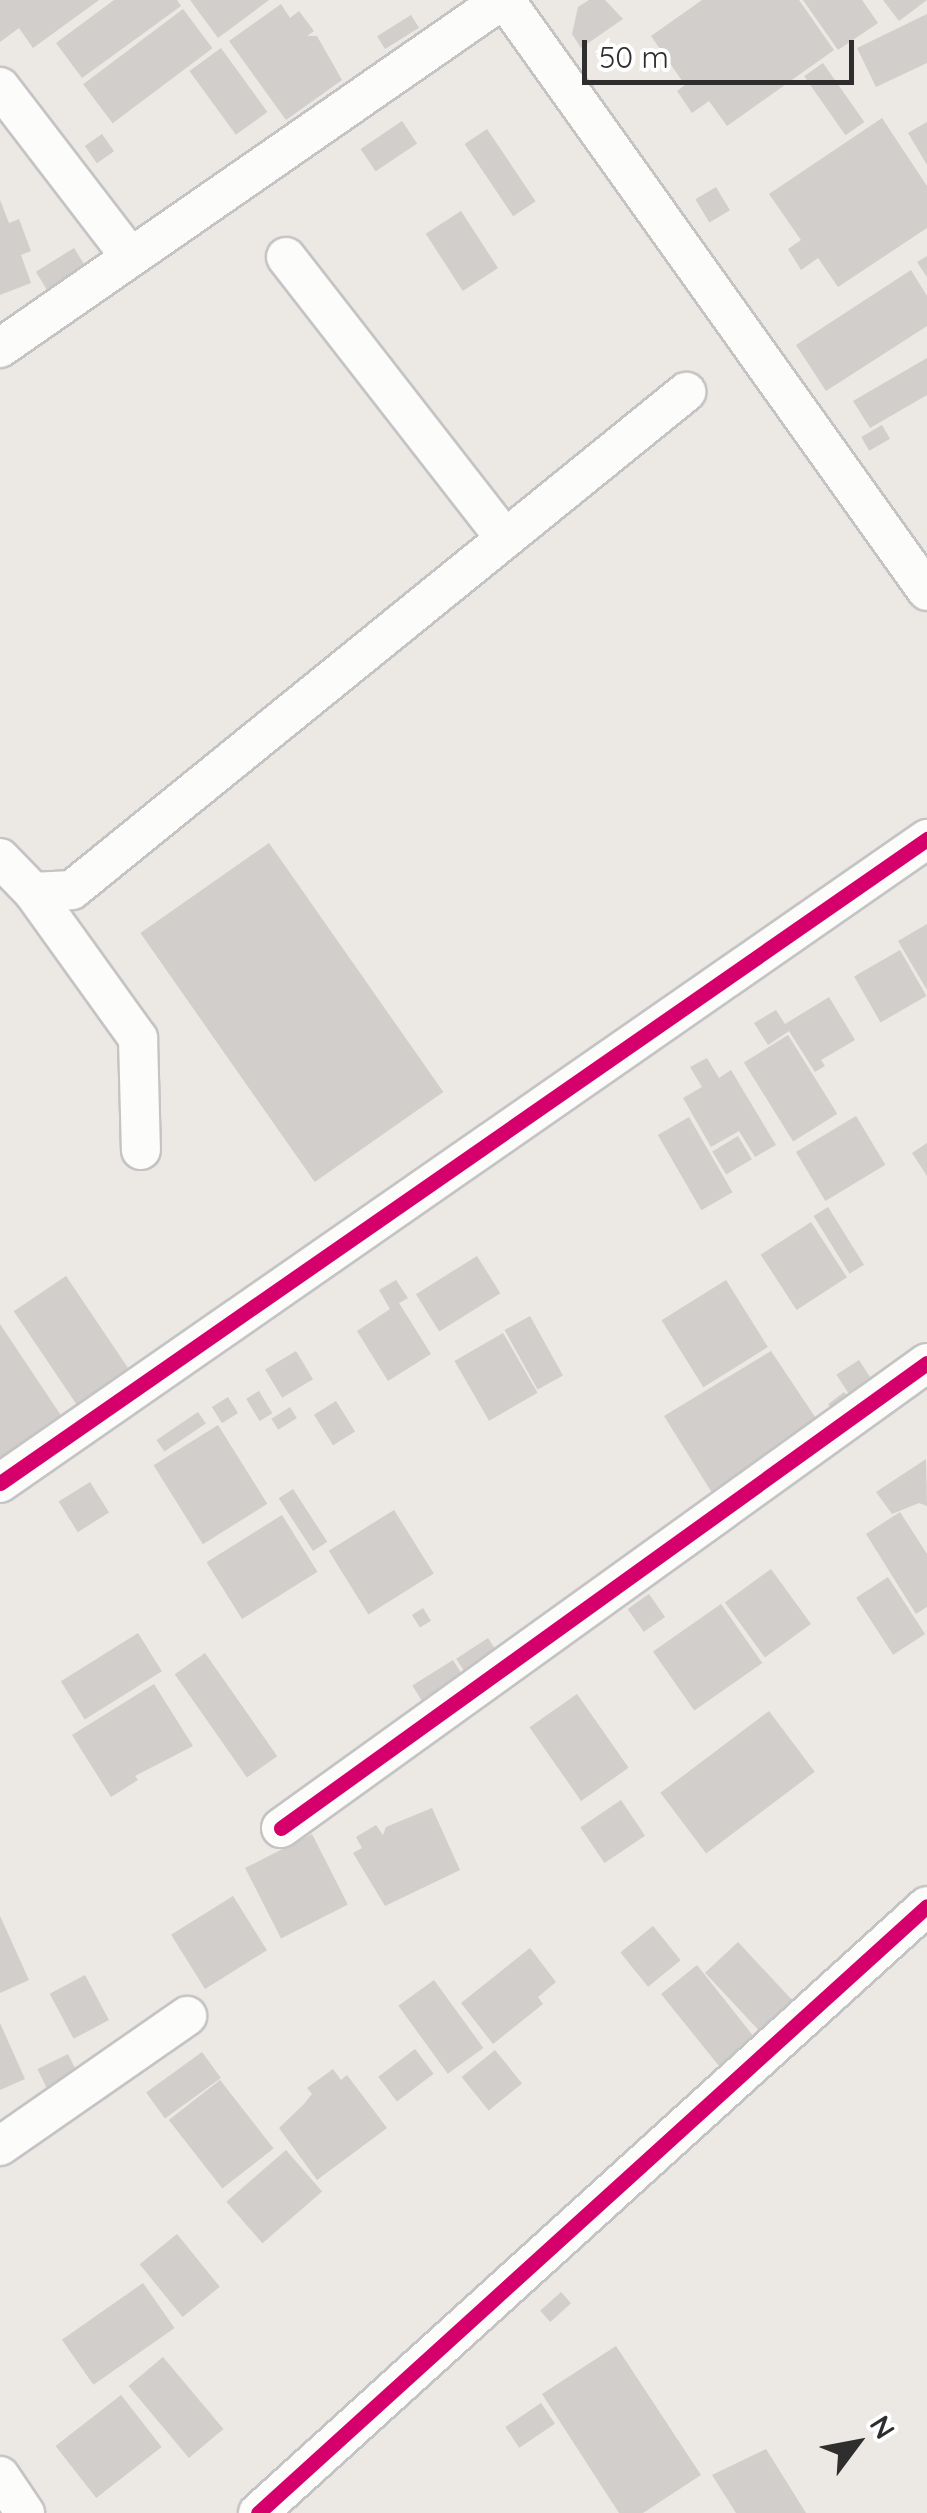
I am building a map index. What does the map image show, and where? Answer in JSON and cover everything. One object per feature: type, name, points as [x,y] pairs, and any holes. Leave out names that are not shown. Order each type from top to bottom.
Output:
[{"type":"street","points":[[0,348],[128,254],[504,0],[927,591]]},
{"type":"street","points":[[0,87],[128,254]]},
{"type":"street","points":[[286,257],[506,538]]},
{"type":"street","points":[[34,892],[72,890],[686,392]]},
{"type":"street","points":[[0,1483],[927,839]]},
{"type":"street","points":[[0,858],[34,892],[138,1038],[141,1150]]},
{"type":"street","points":[[282,1828],[927,1363]]},
{"type":"street","points":[[258,2513],[927,1906]]},
{"type":"street","points":[[0,2146],[187,2016]]},
{"type":"street","points":[[0,2476],[24,2513]]},
{"type":"building","points":[[0,0],[99,0],[33,48],[19,28],[0,42]]},
{"type":"building","points":[[114,0],[177,0],[181,6],[82,78],[56,43]]},
{"type":"building","points":[[190,0],[269,0],[218,38]]},
{"type":"building","points":[[589,0],[605,0],[623,19],[581,48],[572,34],[578,7]]},
{"type":"building","points":[[702,0],[799,0],[834,50],[727,126],[709,101],[692,113],[677,91],[685,85],[651,36]]},
{"type":"building","points":[[803,0],[862,0],[878,23],[838,50]]},
{"type":"building","points":[[883,0],[927,0],[899,21]]},
{"type":"building","points":[[281,4],[290,18],[299,11],[314,31],[307,36],[317,36],[342,80],[286,120],[229,41]]},
{"type":"building","points":[[183,9],[212,48],[113,123],[83,84]]},
{"type":"building","points":[[927,14],[927,63],[876,87],[857,48]]},
{"type":"building","points":[[411,15],[419,28],[385,49],[377,36]]},
{"type":"building","points":[[221,48],[267,112],[236,135],[189,71]]},
{"type":"building","points":[[823,63],[864,122],[845,135],[804,76]]},
{"type":"building","points":[[882,118],[927,186],[927,228],[838,287],[818,258],[801,270],[788,249],[801,240],[769,194]]},
{"type":"building","points":[[402,121],[417,143],[376,171],[361,149]]},
{"type":"building","points":[[927,122],[927,165],[908,133]]},
{"type":"building","points":[[487,129],[536,201],[513,216],[465,144]]},
{"type":"building","points":[[102,134],[114,151],[97,163],[85,146]]},
{"type":"building","points":[[716,187],[730,210],[709,223],[695,199]]},
{"type":"building","points":[[0,200],[9,223],[19,219],[31,251],[21,255],[31,283],[0,295]]},
{"type":"building","points":[[461,211],[498,268],[463,291],[426,234]]},
{"type":"building","points":[[74,248],[88,270],[50,294],[36,272]]},
{"type":"building","points":[[927,256],[927,277],[917,262]]},
{"type":"building","points":[[911,270],[927,296],[927,326],[826,391],[796,345]]},
{"type":"building","points":[[927,358],[927,395],[870,428],[853,401]]},
{"type":"building","points":[[882,425],[890,439],[869,451],[861,437]]},
{"type":"building","points":[[269,843],[443,1092],[315,1182],[140,933]]},
{"type":"building","points":[[927,924],[927,990],[898,941]]},
{"type":"building","points":[[900,950],[927,996],[881,1022],[854,976]]},
{"type":"building","points":[[829,997],[855,1040],[821,1060],[825,1066],[815,1072],[789,1031],[768,1045],[754,1023],[776,1010],[785,1024]]},
{"type":"building","points":[[788,1035],[837,1114],[793,1141],[744,1063]]},
{"type":"building","points":[[707,1058],[719,1078],[731,1070],[776,1145],[755,1157],[739,1131],[711,1147],[683,1098],[702,1087],[690,1067]]},
{"type":"building","points":[[856,1116],[885,1165],[825,1201],[796,1152]]},
{"type":"building","points":[[689,1117],[733,1192],[701,1210],[658,1135]]},
{"type":"building","points":[[738,1136],[752,1159],[726,1175],[712,1151]]},
{"type":"building","points":[[927,1143],[927,1176],[912,1153]]},
{"type":"building","points":[[828,1207],[864,1265],[850,1274],[814,1216]]},
{"type":"building","points":[[811,1222],[847,1277],[797,1310],[761,1255]]},
{"type":"building","points":[[477,1256],[500,1293],[439,1331],[416,1294]]},
{"type":"building","points":[[66,1276],[129,1370],[77,1405],[14,1311]]},
{"type":"building","points":[[396,1280],[408,1298],[399,1303],[431,1354],[388,1381],[357,1331],[390,1309],[379,1290]]},
{"type":"building","points":[[726,1280],[768,1347],[703,1387],[662,1320]]},
{"type":"building","points":[[530,1316],[563,1375],[538,1390],[505,1330]]},
{"type":"building","points":[[0,1324],[62,1417],[0,1458]]},
{"type":"building","points":[[503,1333],[538,1393],[489,1421],[455,1361]]},
{"type":"building","points":[[296,1351],[313,1379],[282,1398],[265,1370]]},
{"type":"building","points":[[771,1351],[821,1426],[719,1504],[664,1416]]},
{"type":"building","points":[[859,1360],[872,1380],[849,1395],[836,1375]]},
{"type":"building","points":[[259,1391],[272,1413],[260,1421],[246,1399]]},
{"type":"building","points":[[844,1392],[854,1405],[838,1417],[828,1404]]},
{"type":"building","points":[[228,1397],[238,1413],[222,1423],[212,1407]]},
{"type":"building","points":[[336,1401],[355,1432],[333,1445],[314,1415]]},
{"type":"building","points":[[290,1407],[297,1418],[278,1430],[271,1419]]},
{"type":"building","points":[[198,1412],[206,1424],[164,1452],[157,1440]]},
{"type":"building","points":[[218,1425],[267,1504],[203,1544],[154,1465]]},
{"type":"building","points":[[926,1459],[927,1506],[919,1503],[892,1514],[876,1492]]},
{"type":"building","points":[[90,1482],[109,1513],[78,1532],[59,1502]]},
{"type":"building","points":[[293,1489],[327,1542],[313,1551],[279,1498]]},
{"type":"building","points":[[394,1510],[434,1574],[368,1614],[329,1551]]},
{"type":"building","points":[[900,1512],[927,1554],[927,1607],[916,1614],[866,1534]]},
{"type":"building","points":[[282,1515],[318,1572],[242,1619],[207,1562]]},
{"type":"building","points":[[771,1569],[811,1624],[765,1658],[725,1603]]},
{"type":"building","points":[[888,1577],[925,1634],[893,1655],[856,1598]]},
{"type":"building","points":[[649,1594],[665,1617],[644,1632],[628,1609]]},
{"type":"building","points":[[721,1604],[762,1663],[694,1711],[653,1652]]},
{"type":"building","points":[[423,1608],[431,1621],[420,1628],[412,1615]]},
{"type":"building","points":[[138,1633],[162,1671],[85,1719],[61,1681]]},
{"type":"building","points":[[488,1638],[504,1663],[472,1684],[456,1659]]},
{"type":"building","points":[[205,1653],[277,1756],[247,1777],[175,1674]]},
{"type":"building","points":[[453,1660],[468,1684],[427,1709],[412,1685]]},
{"type":"building","points":[[154,1684],[193,1746],[135,1776],[138,1780],[111,1797],[72,1735]]},
{"type":"building","points":[[577,1694],[629,1768],[581,1801],[529,1727]]},
{"type":"building","points":[[769,1711],[815,1772],[706,1854],[660,1793]]},
{"type":"building","points":[[621,1800],[645,1836],[604,1863],[580,1827]]},
{"type":"building","points":[[432,1808],[460,1870],[385,1906],[353,1853],[362,1848],[356,1837],[376,1825],[383,1835],[386,1827]]},
{"type":"building","points":[[312,1834],[348,1904],[281,1938],[245,1868]]},
{"type":"building","points":[[233,1896],[267,1950],[205,1989],[171,1935]]},
{"type":"building","points":[[0,1916],[29,1980],[0,1993]]},
{"type":"building","points":[[653,1926],[681,1960],[648,1987],[620,1952]]},
{"type":"building","points":[[738,1942],[795,2003],[762,2033],[705,1973]]},
{"type":"building","points":[[530,1948],[556,1982],[538,1997],[543,2004],[493,2044],[461,2003]]},
{"type":"building","points":[[697,1965],[762,2047],[743,2062],[735,2053],[719,2066],[661,1994]]},
{"type":"building","points":[[85,1975],[109,2020],[74,2039],[50,1994]]},
{"type":"building","points":[[434,1980],[483,2048],[448,2074],[398,2006]]},
{"type":"building","points":[[0,2023],[25,2079],[0,2090]]},
{"type":"building","points":[[415,2049],[434,2074],[397,2101],[378,2077]]},
{"type":"building","points":[[495,2050],[522,2083],[489,2110],[462,2077]]},
{"type":"building","points":[[202,2052],[221,2078],[165,2118],[146,2093]]},
{"type":"building","points":[[68,2054],[80,2079],[50,2094],[37,2069]]},
{"type":"building","points":[[333,2069],[341,2080],[347,2075],[387,2128],[317,2180],[279,2128],[312,2094],[307,2088]]},
{"type":"building","points":[[220,2080],[274,2149],[222,2189],[169,2120]]},
{"type":"building","points":[[286,2150],[322,2192],[262,2243],[226,2202]]},
{"type":"building","points":[[177,2234],[220,2287],[182,2317],[140,2264]]},
{"type":"building","points":[[143,2283],[175,2328],[93,2385],[62,2340]]},
{"type":"building","points":[[561,2292],[571,2303],[550,2322],[540,2311]]},
{"type":"building","points":[[616,2346],[701,2475],[643,2513],[619,2513],[542,2394]]},
{"type":"building","points":[[163,2357],[223,2429],[189,2458],[129,2386]]},
{"type":"building","points":[[121,2395],[162,2447],[96,2498],[56,2446]]},
{"type":"building","points":[[541,2403],[555,2424],[519,2448],[505,2427]]},
{"type":"building","points":[[766,2449],[806,2513],[736,2513],[712,2475]]},
{"type":"cycle path","points":[[0,1483],[927,839]]},
{"type":"cycle path","points":[[281,1828],[927,1363]]},
{"type":"cycle path","points":[[258,2513],[927,1906]]}]
